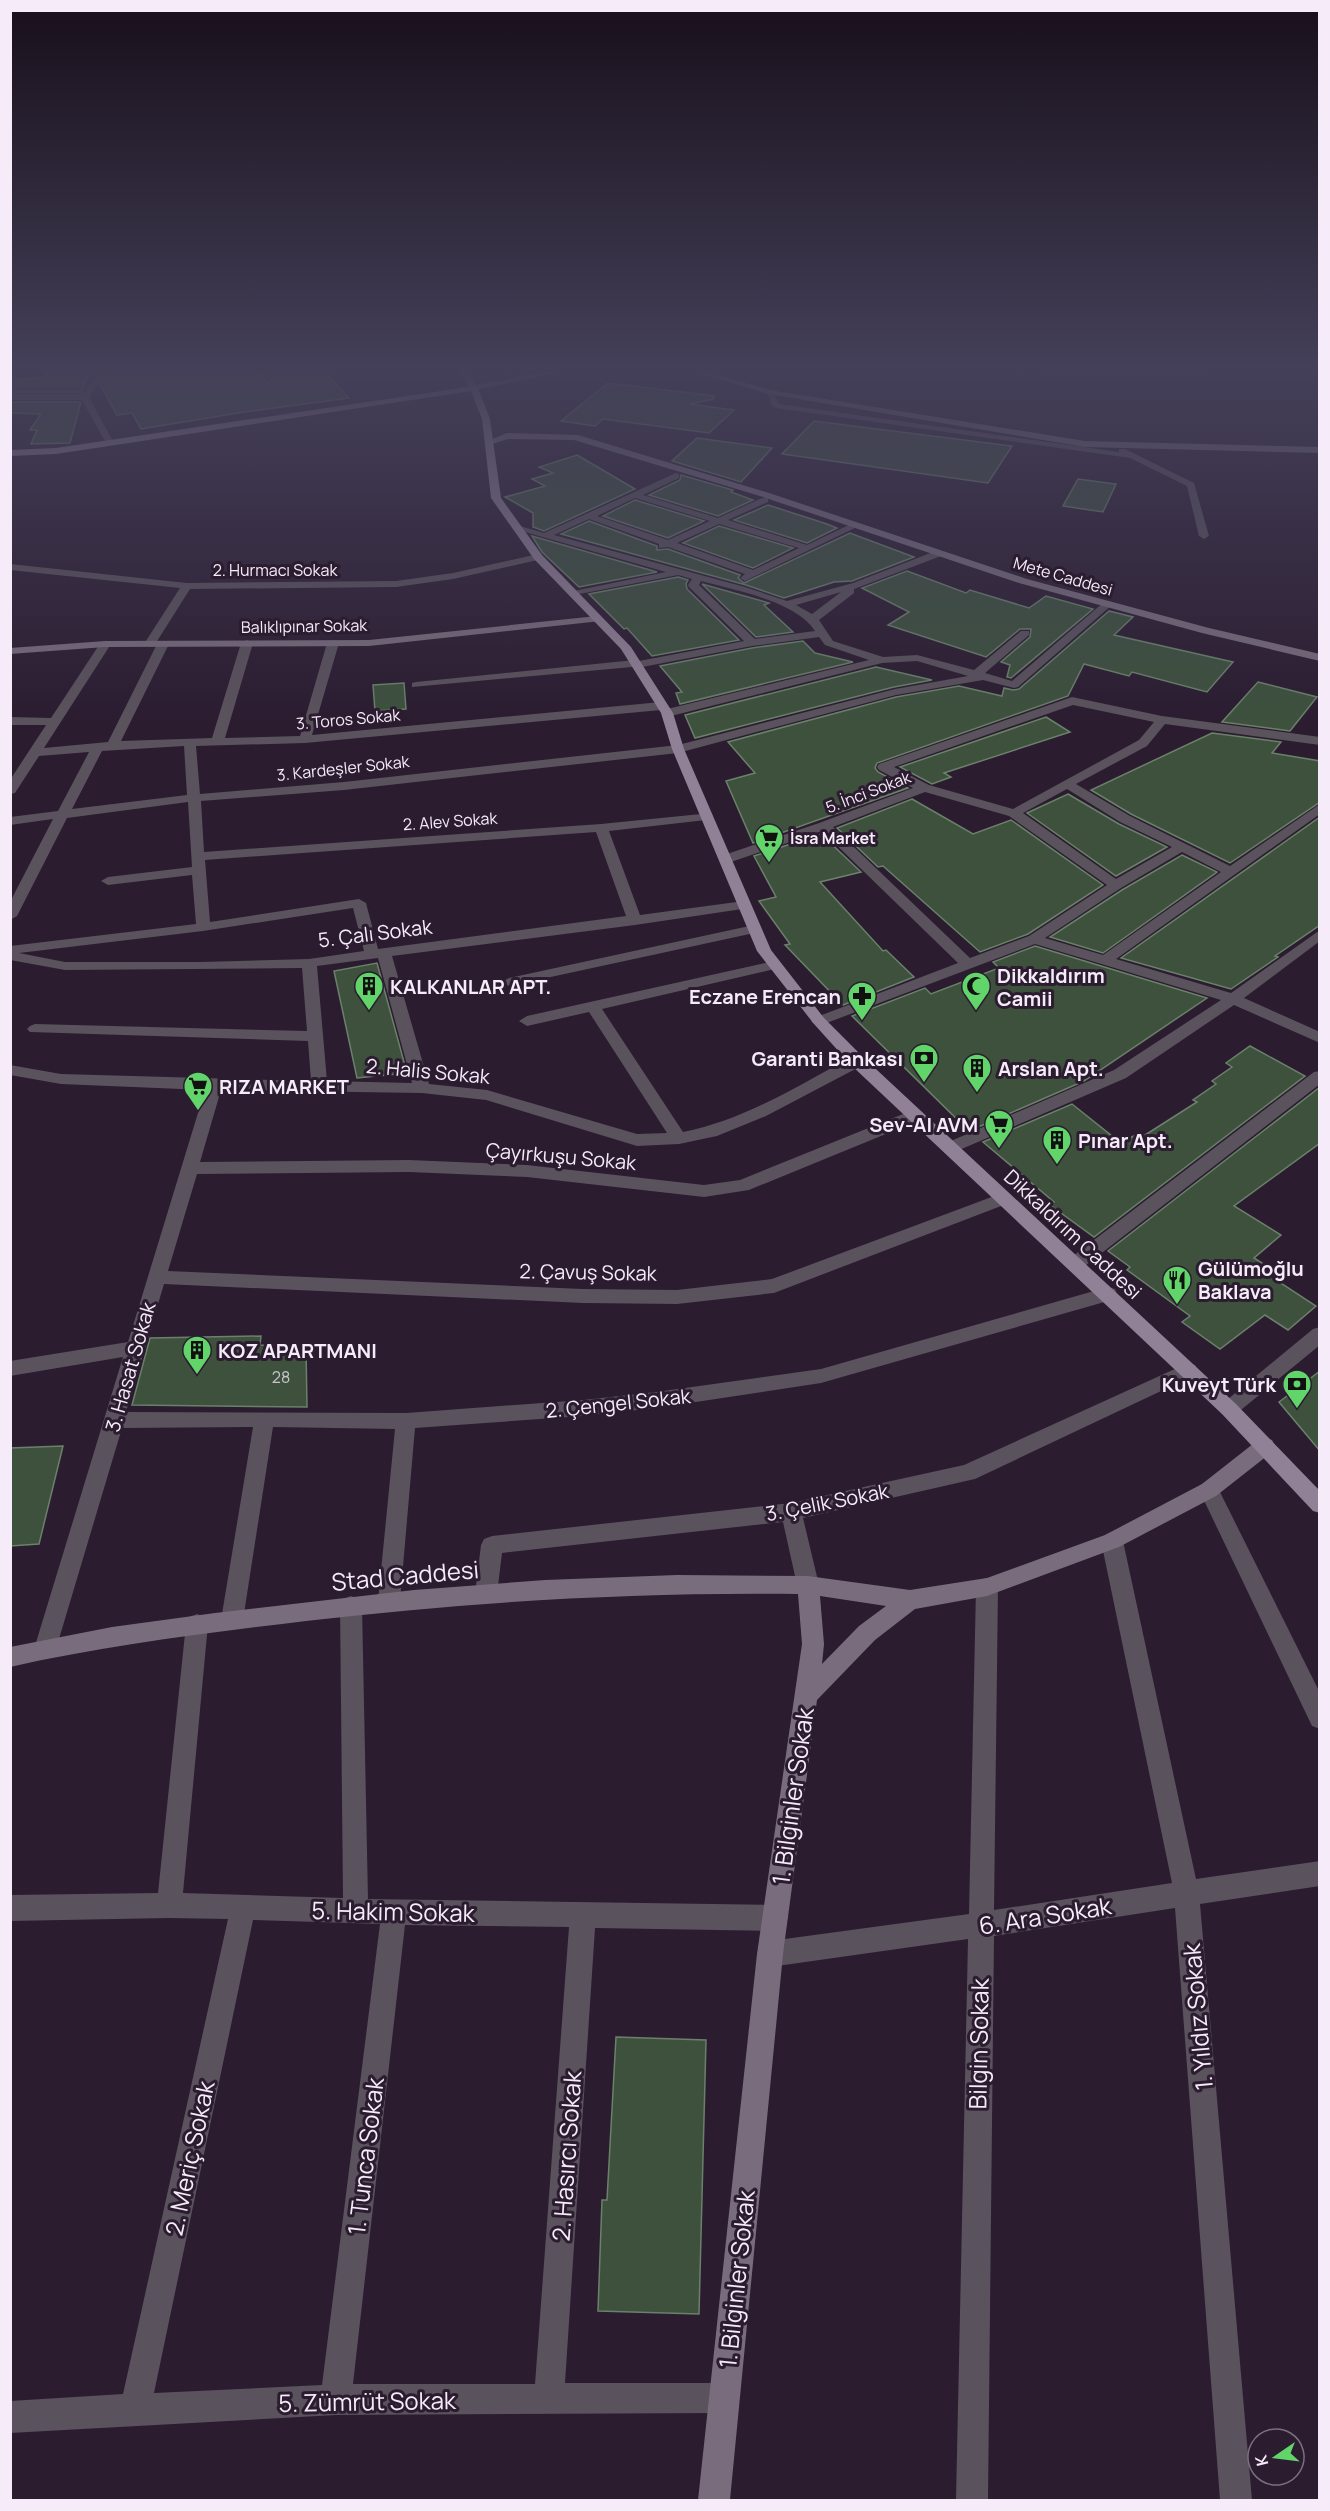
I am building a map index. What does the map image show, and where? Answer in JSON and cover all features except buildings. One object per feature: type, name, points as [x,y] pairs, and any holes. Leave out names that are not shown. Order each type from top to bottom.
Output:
[{"type":"main road","name":"Dikkaldırım Caddesi","points":[[495,489],[496,498],[538,557],[625,647],[664,709],[678,749],[764,951],[819,1022],[914,1116],[1229,1409],[1320,1505]]},
{"type":"street","points":[[545,536],[647,489]]},
{"type":"street","name":"Mete Caddesi","points":[[747,489],[937,554],[1108,604],[1320,658]]},
{"type":"street","points":[[634,495],[808,548]]},
{"type":"street","points":[[631,560],[765,500]]},
{"type":"street","points":[[589,516],[754,574]]},
{"type":"street","points":[[727,586],[854,526]]},
{"type":"street","points":[[516,528],[787,604],[813,619],[829,644],[882,660],[917,658],[1014,685],[1108,604]]},
{"type":"street","points":[[787,604],[857,585],[937,554]]},
{"type":"street","name":"2. Hurmacı Sokak","points":[[10,567],[187,586],[396,584],[453,576],[538,557]]},
{"type":"street","points":[[573,594],[680,573]]},
{"type":"street","points":[[698,578],[693,585],[752,643]]},
{"type":"street","points":[[813,619],[857,585]]},
{"type":"street","points":[[150,644],[187,586]]},
{"type":"street","name":"Balıklıpınar Sokak","points":[[10,651],[105,644],[369,643],[597,619]]},
{"type":"street","points":[[416,685],[636,664],[822,633]]},
{"type":"street","points":[[980,675],[1025,633]]},
{"type":"street","points":[[217,743],[247,643]]},
{"type":"street","points":[[305,739],[333,643]]},
{"type":"street","points":[[10,790],[105,644]]},
{"type":"street","points":[[113,745],[163,644]]},
{"type":"street","name":"3. Toros Sokak","points":[[10,761],[113,745],[305,739],[664,709],[882,660]]},
{"type":"street","name":"3. Kardeşler Sokak","points":[[10,820],[63,816],[192,798],[344,786],[678,749],[895,692],[980,675]]},
{"type":"street","name":"5. İnci Sokak","points":[[924,788],[883,767],[1072,701],[1162,720]]},
{"type":"street","points":[[1014,813],[1143,743],[1162,720],[1320,741]]},
{"type":"street","points":[[10,721],[55,722]]},
{"type":"street","points":[[190,743],[192,798],[203,927]]},
{"type":"street","points":[[10,916],[97,748]]},
{"type":"street","points":[[1067,784],[1125,819],[1228,870]]},
{"type":"street","points":[[924,788],[1014,813],[1116,885]]},
{"type":"street","name":"5. İnci Sokak","points":[[726,859],[824,826],[924,788]]},
{"type":"street","points":[[1104,960],[1228,870],[1320,808]]},
{"type":"street","name":"2. Alev Sokak","points":[[108,881],[198,863],[601,828],[706,816]]},
{"type":"street","points":[[824,826],[968,965]]},
{"type":"street","points":[[601,828],[635,921]]},
{"type":"street","points":[[819,1022],[1034,939],[1116,885],[1180,848]]},
{"type":"street","points":[[10,950],[203,927],[359,903],[422,1088]]},
{"type":"street","name":"5. Çalı Sokak","points":[[10,956],[65,966],[309,963],[744,905]]},
{"type":"street","points":[[509,981],[754,929]]},
{"type":"street","points":[[950,1148],[1120,1074],[1233,999],[1320,934]]},
{"type":"street","points":[[1034,939],[1233,999],[1320,1038]]},
{"type":"street","points":[[309,963],[319,1085]]},
{"type":"street","points":[[527,1021],[774,965]]},
{"type":"street","points":[[593,1007],[679,1138]]},
{"type":"street","points":[[35,1029],[315,1036]]},
{"type":"street","name":"2. Halis Sokak","points":[[10,1070],[61,1079],[215,1085],[422,1088],[487,1095],[637,1140],[679,1138],[711,1132],[760,1112],[856,1061]]},
{"type":"street","points":[[1075,1264],[1320,1076]]},
{"type":"street","name":"3. Hasat Sokak","points":[[45,1649],[215,1085]]},
{"type":"street","name":"Çayırkuşu Sokak","points":[[190,1168],[409,1166],[527,1171],[704,1191],[743,1186],[914,1116]]},
{"type":"street","name":"2. Çavuş Sokak","points":[[156,1277],[583,1296],[677,1297],[774,1286],[1004,1199]]},
{"type":"street","name":"2. Çengel Sokak","points":[[115,1420],[406,1421],[583,1408],[821,1376],[1108,1294]]},
{"type":"street","points":[[1229,1409],[1320,1334]]},
{"type":"street","points":[[10,1369],[136,1348]]},
{"type":"street","name":"3. Çelik Sokak","points":[[486,1594],[492,1545],[791,1512],[968,1473],[1188,1370]]},
{"type":"street","points":[[232,1620],[264,1419]]},
{"type":"street","points":[[389,1601],[406,1421]]},
{"type":"street","points":[[791,1512],[808,1585],[910,1600],[987,1587],[1112,1541],[1209,1490],[1264,1446]]},
{"type":"street","points":[[1209,1490],[1320,1718]]},
{"type":"street","name":"1. Yıldız Sokak","points":[[1112,1541],[1187,1893],[1236,2500]]},
{"type":"street","name":"Stad Caddesi","points":[[10,1657],[197,1624],[389,1601],[723,1582],[808,1585]]},
{"type":"street","name":"1. Bilginler Sokak","points":[[714,2500],[770,1954],[813,1644],[808,1585]]},
{"type":"street","name":"Bilgin Sokak","points":[[972,2500],[987,1587]]},
{"type":"street","points":[[807,1695],[867,1633],[910,1600]]},
{"type":"street","points":[[351,1606],[356,1911]]},
{"type":"street","points":[[169,1905],[197,1624]]},
{"type":"street","name":"6. Ara Sokak","points":[[770,1954],[980,1925],[1320,1873]]},
{"type":"street","name":"5. Hakim Sokak","points":[[10,1908],[169,1905],[394,1912],[775,1918]]},
{"type":"street","name":"2. Meriç Sokak","points":[[135,2409],[243,1908]]},
{"type":"street","name":"1. Tunca Sokak","points":[[336,2400],[394,1912]]},
{"type":"street","name":"2. Hasırcı Sokak","points":[[549,2398],[583,1914]]},
{"type":"street","name":"5. Zümrüt Sokak","points":[[10,2417],[336,2400],[724,2398]]},
{"type":"lane","points":[[1192,489],[1204,536]]},
{"type":"place","name":"İsra Market","points":[[769,864]]},
{"type":"place","name":"KALKANLAR APT.","points":[[369,1012]]},
{"type":"place","name":"Dikkaldırım Camii","points":[[976,1012]]},
{"type":"place","name":"Eczane Erencan","points":[[862,1022]]},
{"type":"place","name":"Garanti Bankası","points":[[924,1084]]},
{"type":"place","name":"Arslan Apt.","points":[[977,1094]]},
{"type":"place","name":"RIZA MARKET","points":[[198,1112]]},
{"type":"place","name":"Sev-Al AVM","points":[[999,1150]]},
{"type":"place","name":"Pınar Apt.","points":[[1057,1166]]},
{"type":"place","name":"Gülümoğlu Baklava","points":[[1177,1306]]},
{"type":"place","name":"KOZ APARTMANI","points":[[197,1376]]},
{"type":"place","name":"Kuveyt Türk","points":[[1297,1410]]}]
